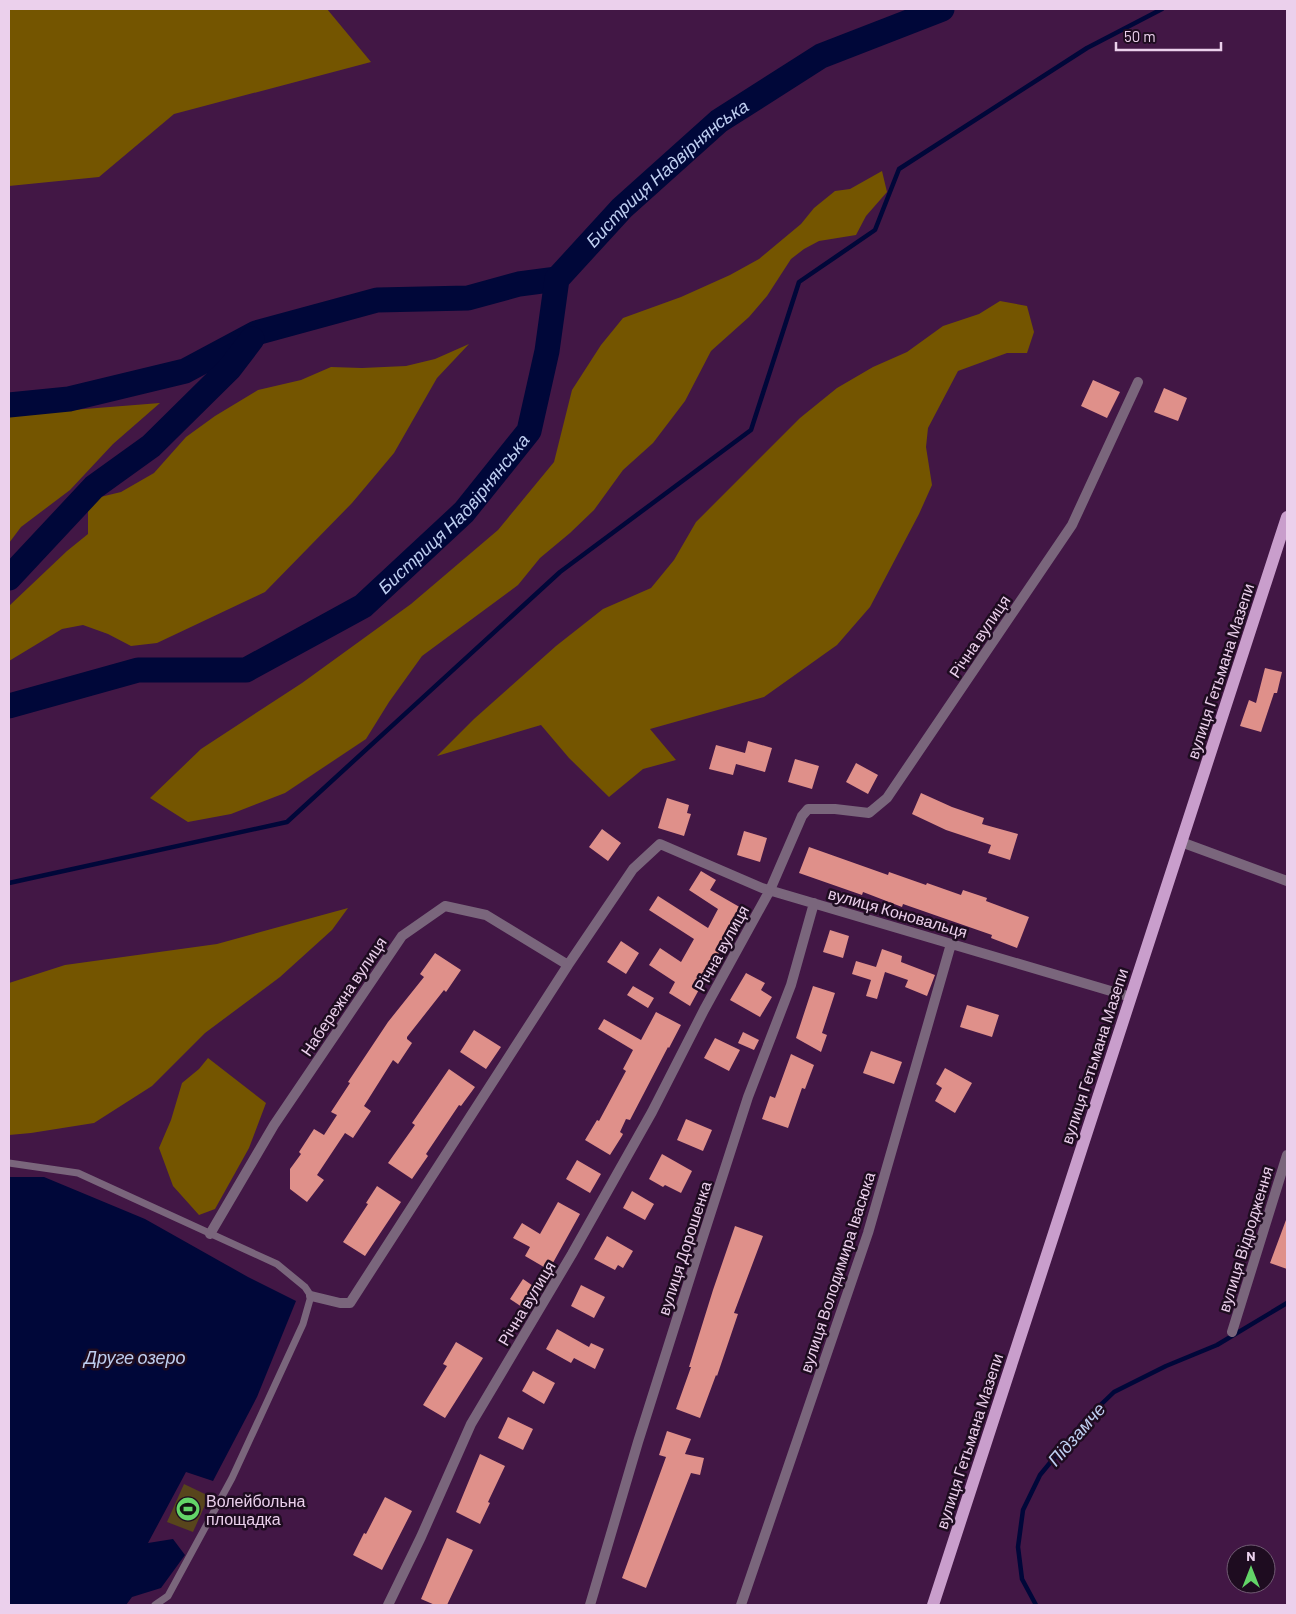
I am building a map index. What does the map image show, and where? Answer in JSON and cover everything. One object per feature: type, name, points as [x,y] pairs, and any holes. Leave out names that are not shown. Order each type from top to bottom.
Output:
[{"type":"main road","name":"вулиця Гетьмана Мазепи","points":[[933,1605],[1287,517]]},
{"type":"street","name":"Річна вулиця","points":[[388,1605],[421,1537],[471,1424],[572,1254],[652,1112],[704,1010],[770,890],[798,824],[808,809],[835,809],[869,813],[887,798],[1072,525],[1138,382]]},
{"type":"street","points":[[1181,842],[1287,881]]},
{"type":"street","name":"вулиця Коновальця","points":[[568,964],[633,869],[660,844],[770,890],[1131,997]]},
{"type":"street","name":"вулиця Дорошенка","points":[[590,1605],[638,1442],[696,1258],[748,1098],[791,985],[814,904]]},
{"type":"street","name":"Набережна вулиця","points":[[210,1234],[274,1125],[402,936],[445,906],[486,915],[568,964]]},
{"type":"street","name":"вулиця Володимира Івасюка","points":[[741,1605],[868,1233],[951,944]]},
{"type":"street","points":[[311,1296],[340,1303],[350,1302],[568,964]]},
{"type":"street","name":"вулиця Відродження","points":[[1232,1332],[1287,1156]]},
{"type":"lane","points":[[9,1163],[78,1173],[277,1264],[305,1287],[311,1296],[302,1324],[232,1478],[168,1596],[154,1605]]},
{"type":"shaded area","points":[[9,9],[327,9],[371,62],[174,114],[99,177],[9,186]]},
{"type":"shaded area","points":[[882,171],[887,192],[866,216],[856,235],[819,241],[791,259],[767,296],[749,317],[711,351],[685,401],[653,443],[623,470],[594,510],[540,558],[518,585],[422,656],[389,702],[366,739],[285,793],[231,814],[188,822],[150,798],[201,749],[302,683],[411,604],[498,530],[554,462],[572,390],[601,345],[623,318],[681,297],[730,275],[759,259],[801,224],[814,208],[835,191],[850,189]]},
{"type":"shaded area","points":[[1000,301],[1027,306],[1034,332],[1027,353],[1007,353],[958,371],[928,428],[926,447],[932,485],[919,514],[870,607],[837,645],[764,697],[650,729],[676,760],[643,769],[609,797],[569,758],[541,725],[437,756],[474,719],[556,646],[603,609],[651,588],[674,560],[696,522],[800,418],[837,388],[873,367],[907,352],[943,326],[979,314]]},
{"type":"shaded area","points":[[469,344],[437,378],[394,453],[352,503],[265,592],[157,643],[131,646],[108,634],[83,625],[62,629],[9,661],[9,606],[67,551],[88,534],[88,500],[121,492],[154,473],[186,437],[215,416],[258,390],[301,380],[331,367],[406,366],[435,359]]},
{"type":"shaded area","points":[[160,403],[113,444],[70,490],[21,527],[9,543],[9,415]]},
{"type":"shaded area","points":[[348,908],[332,930],[280,977],[205,1033],[152,1086],[94,1123],[9,1135],[9,983],[65,965],[217,944]]},
{"type":"shaded area","points":[[208,1058],[266,1103],[249,1148],[215,1209],[199,1215],[173,1186],[159,1148],[171,1120],[182,1083],[199,1069]]},
{"type":"shaded area","name":"Волейбольна площадка","points":[[184,1484],[209,1496],[193,1532],[167,1522]]},
{"type":"water","name":"Друге озеро","points":[[9,1177],[44,1177],[145,1219],[248,1277],[296,1301],[257,1397],[213,1481],[186,1472],[148,1543],[173,1539],[185,1555],[161,1588],[132,1597],[126,1605],[9,1605]]},
{"type":"building","points":[[1093,380],[1120,392],[1107,418],[1081,406]]},
{"type":"building","points":[[1164,388],[1187,398],[1178,421],[1154,412]]},
{"type":"building","points":[[1265,668],[1282,672],[1277,693],[1274,693],[1261,732],[1240,726],[1249,700],[1256,703]]},
{"type":"building","points":[[748,741],[772,748],[765,772],[736,764],[733,775],[709,769],[716,745],[745,753]]},
{"type":"building","points":[[795,759],[819,766],[812,789],[788,782]]},
{"type":"building","points":[[856,763],[878,775],[868,794],[846,782]]},
{"type":"building","points":[[921,793],[952,807],[984,818],[982,824],[1018,834],[1010,860],[988,853],[991,845],[946,830],[912,814]]},
{"type":"building","points":[[667,798],[689,805],[687,813],[691,814],[684,836],[658,828]]},
{"type":"building","points":[[602,829],[621,843],[608,861],[589,847]]},
{"type":"building","points":[[744,831],[767,838],[760,862],[737,855]]},
{"type":"building","points":[[809,847],[888,875],[889,872],[961,895],[963,890],[987,898],[986,901],[1029,917],[1017,948],[991,938],[992,935],[903,904],[902,907],[863,892],[862,895],[799,873]]},
{"type":"building","points":[[701,871],[716,880],[710,890],[743,909],[690,1006],[669,993],[675,982],[649,965],[660,948],[681,962],[694,939],[649,910],[658,896],[708,928],[718,909],[689,890]]},
{"type":"building","points":[[830,930],[849,936],[843,958],[823,952]]},
{"type":"building","points":[[621,941],[639,953],[626,974],[607,962]]},
{"type":"building","points":[[882,949],[902,956],[901,962],[935,975],[927,996],[905,987],[908,980],[885,972],[877,999],[866,996],[871,980],[852,974],[856,961],[876,967]]},
{"type":"building","points":[[435,953],[461,970],[446,992],[444,990],[407,1037],[412,1043],[398,1064],[393,1060],[364,1106],[371,1111],[353,1138],[345,1133],[317,1175],[324,1180],[307,1202],[290,1189],[290,1169],[301,1154],[299,1152],[314,1129],[324,1135],[337,1115],[331,1112],[350,1083],[348,1082],[388,1022],[424,977],[420,974]]},
{"type":"building","points":[[746,973],[765,983],[761,990],[772,997],[760,1017],[730,1000]]},
{"type":"building","points":[[633,986],[654,998],[648,1008],[627,995]]},
{"type":"building","points":[[813,986],[835,993],[822,1033],[827,1035],[821,1052],[796,1038]]},
{"type":"building","points":[[967,1005],[999,1015],[992,1037],[960,1027]]},
{"type":"building","points":[[656,1012],[681,1025],[630,1120],[626,1119],[620,1132],[623,1134],[610,1155],[585,1140],[597,1120],[599,1121],[626,1071],[623,1069],[633,1050],[598,1029],[604,1019],[641,1040]]},
{"type":"building","points":[[474,1030],[501,1047],[486,1069],[460,1052]]},
{"type":"building","points":[[743,1032],[759,1040],[754,1050],[738,1043]]},
{"type":"building","points":[[715,1038],[740,1050],[729,1071],[704,1058]]},
{"type":"building","points":[[871,1051],[902,1062],[894,1084],[863,1073]]},
{"type":"building","points":[[791,1054],[814,1065],[805,1089],[802,1088],[788,1128],[762,1119],[770,1096],[775,1098]]},
{"type":"building","points":[[945,1068],[972,1083],[955,1113],[935,1101],[942,1088],[936,1084]]},
{"type":"building","points":[[449,1069],[475,1087],[461,1106],[459,1105],[426,1154],[428,1156],[412,1179],[388,1163],[415,1125],[412,1123]]},
{"type":"building","points":[[686,1119],[712,1130],[703,1151],[677,1140]]},
{"type":"building","points":[[662,1154],[692,1171],[681,1193],[665,1185],[663,1187],[649,1179]]},
{"type":"building","points":[[577,1160],[601,1174],[590,1193],[566,1179]]},
{"type":"building","points":[[377,1186],[401,1202],[365,1256],[343,1242],[368,1204],[366,1203]]},
{"type":"building","points":[[632,1191],[654,1204],[645,1220],[623,1208]]},
{"type":"building","points":[[558,1202],[580,1214],[549,1270],[525,1256],[530,1247],[513,1238],[522,1223],[540,1234]]},
{"type":"building","points":[[1287,1220],[1287,1269],[1270,1263]]},
{"type":"building","points":[[735,1226],[763,1236],[734,1313],[738,1314],[717,1376],[700,1418],[676,1409]]},
{"type":"building","points":[[607,1236],[633,1251],[623,1268],[618,1265],[615,1270],[594,1259]]},
{"type":"building","points":[[523,1279],[539,1290],[525,1309],[510,1299]]},
{"type":"building","points":[[581,1285],[605,1297],[594,1318],[571,1306]]},
{"type":"building","points":[[557,1329],[589,1347],[591,1343],[604,1349],[595,1369],[574,1358],[571,1363],[546,1349]]},
{"type":"building","points":[[456,1342],[483,1358],[445,1418],[423,1405],[447,1366],[443,1364]]},
{"type":"building","points":[[533,1371],[555,1383],[544,1404],[522,1391]]},
{"type":"building","points":[[508,1417],[533,1429],[523,1450],[498,1438]]},
{"type":"building","points":[[667,1431],[691,1439],[685,1454],[704,1458],[700,1475],[691,1473],[646,1588],[622,1578],[666,1457],[659,1455]]},
{"type":"building","points":[[480,1454],[505,1466],[480,1524],[456,1512]]},
{"type":"building","points":[[385,1497],[412,1511],[382,1570],[353,1555]]},
{"type":"building","points":[[447,1538],[473,1550],[447,1605],[435,1605],[421,1599]]},
{"type":"waterway","name":"Бистриця Надвірнянська","points":[[9,706],[138,670],[246,670],[363,606],[464,512],[529,431],[547,351],[557,279],[622,208],[719,121],[821,56],[942,9]]},
{"type":"waterway","points":[[9,883],[287,822],[560,572],[751,430],[799,282],[875,230],[899,169],[1087,48],[1162,9]]},
{"type":"waterway","points":[[9,405],[69,399],[185,371],[256,333],[377,300],[468,298],[519,284],[557,279]]},
{"type":"waterway","points":[[9,578],[94,487],[151,446],[230,368],[252,339]]},
{"type":"waterway","name":"Підзамче","points":[[1036,1605],[1022,1579],[1018,1547],[1023,1510],[1040,1475],[1086,1419],[1114,1392],[1166,1366],[1217,1345],[1287,1303]]},
{"type":"place","name":"Волейбольна площадка","points":[[188,1509]]}]
